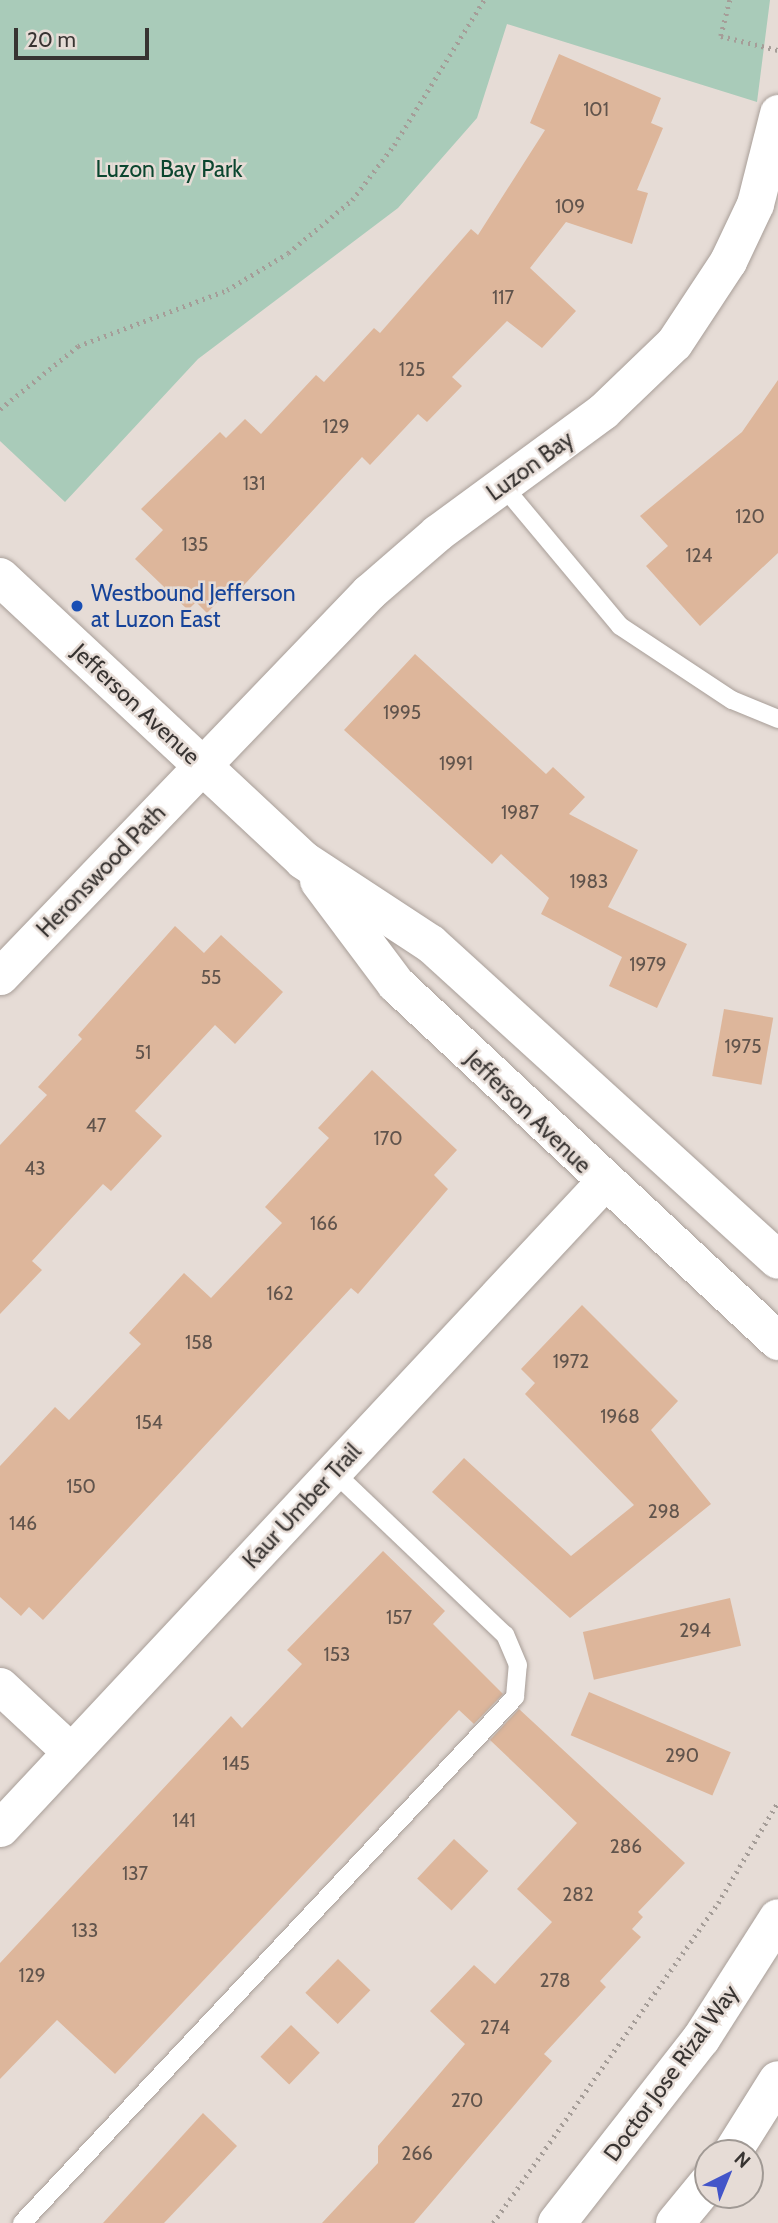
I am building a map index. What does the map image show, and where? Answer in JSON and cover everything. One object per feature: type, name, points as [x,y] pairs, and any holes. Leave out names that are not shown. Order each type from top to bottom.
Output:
[{"type":"street","name":"Luzon Bay","points":[[203,766],[369,592],[603,411],[674,343],[728,261],[755,204],[778,113]]},
{"type":"street","name":"Jefferson Avenue","points":[[0,577],[303,860],[396,984],[603,1184],[778,1341]]},
{"type":"street","name":"Heronswood Path","points":[[0,976],[203,766]]},
{"type":"street","name":"Jefferson Avenue","points":[[303,860],[431,944],[778,1260]]},
{"type":"street","name":"Kaur Umber Trail","points":[[0,1828],[603,1184]]},
{"type":"street","points":[[0,1686],[70,1751]]},
{"type":"street","name":"Doctor Jose Rizal Way","points":[[557,2223],[701,2039],[778,1918]]},
{"type":"street","points":[[741,2139],[778,2080]]},
{"type":"street","points":[[675,2223],[694,2200]]},
{"type":"lane","points":[[503,486],[620,626],[732,701],[778,719]]},
{"type":"lane","points":[[22,2223],[515,1697],[518,1665],[505,1635],[334,1472]]},
{"type":"path","points":[[0,409],[78,346],[227,290],[288,253],[352,200],[394,145],[484,0]]},
{"type":"path","points":[[730,0],[721,36],[778,50]]},
{"type":"path","points":[[493,2223],[718,1903],[778,1802]]},
{"type":"green space","name":"Luzon Bay Park","points":[[0,0],[770,0],[757,102],[507,24],[477,118],[398,208],[198,359],[65,502],[0,441]]},
{"type":"building","points":[[559,54],[661,98],[651,123],[663,128],[637,190],[648,193],[632,244],[566,222],[530,268],[576,311],[542,348],[507,321],[452,377],[462,386],[427,422],[418,414],[370,465],[362,457],[234,596],[228,591],[207,613],[196,602],[188,610],[135,559],[163,530],[141,509],[220,432],[226,438],[245,419],[261,434],[316,375],[324,382],[374,328],[380,333],[471,229],[478,235],[545,130],[530,123]]},
{"type":"building","points":[[778,380],[778,553],[700,626],[646,566],[668,546],[640,516],[742,432]]},
{"type":"building","points":[[415,654],[546,774],[553,767],[585,797],[569,814],[638,850],[608,907],[687,944],[657,1008],[609,986],[622,957],[541,914],[549,898],[501,854],[492,864],[344,730]]},
{"type":"building","points":[[175,926],[204,953],[221,935],[283,992],[235,1044],[215,1025],[135,1111],[162,1136],[111,1191],[103,1184],[32,1261],[42,1270],[0,1314],[0,1145],[47,1095],[38,1087],[82,1039],[78,1035]]},
{"type":"building","points":[[724,1009],[773,1018],[761,1085],[712,1076]]},
{"type":"building","points":[[372,1070],[457,1150],[434,1175],[448,1189],[358,1294],[351,1288],[43,1620],[29,1607],[21,1616],[0,1597],[0,1466],[55,1407],[69,1420],[141,1344],[129,1333],[184,1273],[211,1298],[282,1223],[265,1207],[329,1138],[318,1128]]},
{"type":"building","points":[[582,1305],[678,1401],[651,1430],[711,1504],[570,1618],[432,1492],[464,1458],[571,1556],[634,1505],[525,1394],[535,1383],[521,1369]]},
{"type":"building","points":[[383,1551],[445,1611],[433,1624],[503,1694],[474,1724],[459,1710],[115,2074],[57,2020],[0,2079],[0,1963],[231,1716],[242,1728],[302,1664],[287,1650]]},
{"type":"building","points":[[730,1598],[741,1646],[594,1680],[583,1632]]},
{"type":"building","points":[[589,1692],[731,1752],[712,1795],[571,1735]]},
{"type":"building","points":[[519,1709],[685,1863],[638,1912],[643,1917],[632,1929],[641,1937],[600,1981],[606,1987],[544,2054],[552,2061],[414,2223],[322,2223],[378,2163],[378,2146],[465,2044],[430,2011],[474,1965],[495,1984],[552,1922],[517,1889],[577,1823],[490,1740]]},
{"type":"building","points":[[454,1839],[488,1871],[452,1911],[417,1878]]},
{"type":"building","points":[[338,1959],[370,1990],[338,2024],[305,1993]]},
{"type":"building","points":[[291,2025],[320,2053],[289,2084],[260,2057]]},
{"type":"building","points":[[203,2113],[237,2146],[164,2223],[103,2223]]},
{"type":"place","name":"Westbound Jefferson at Luzon East","points":[[77,606]]}]
